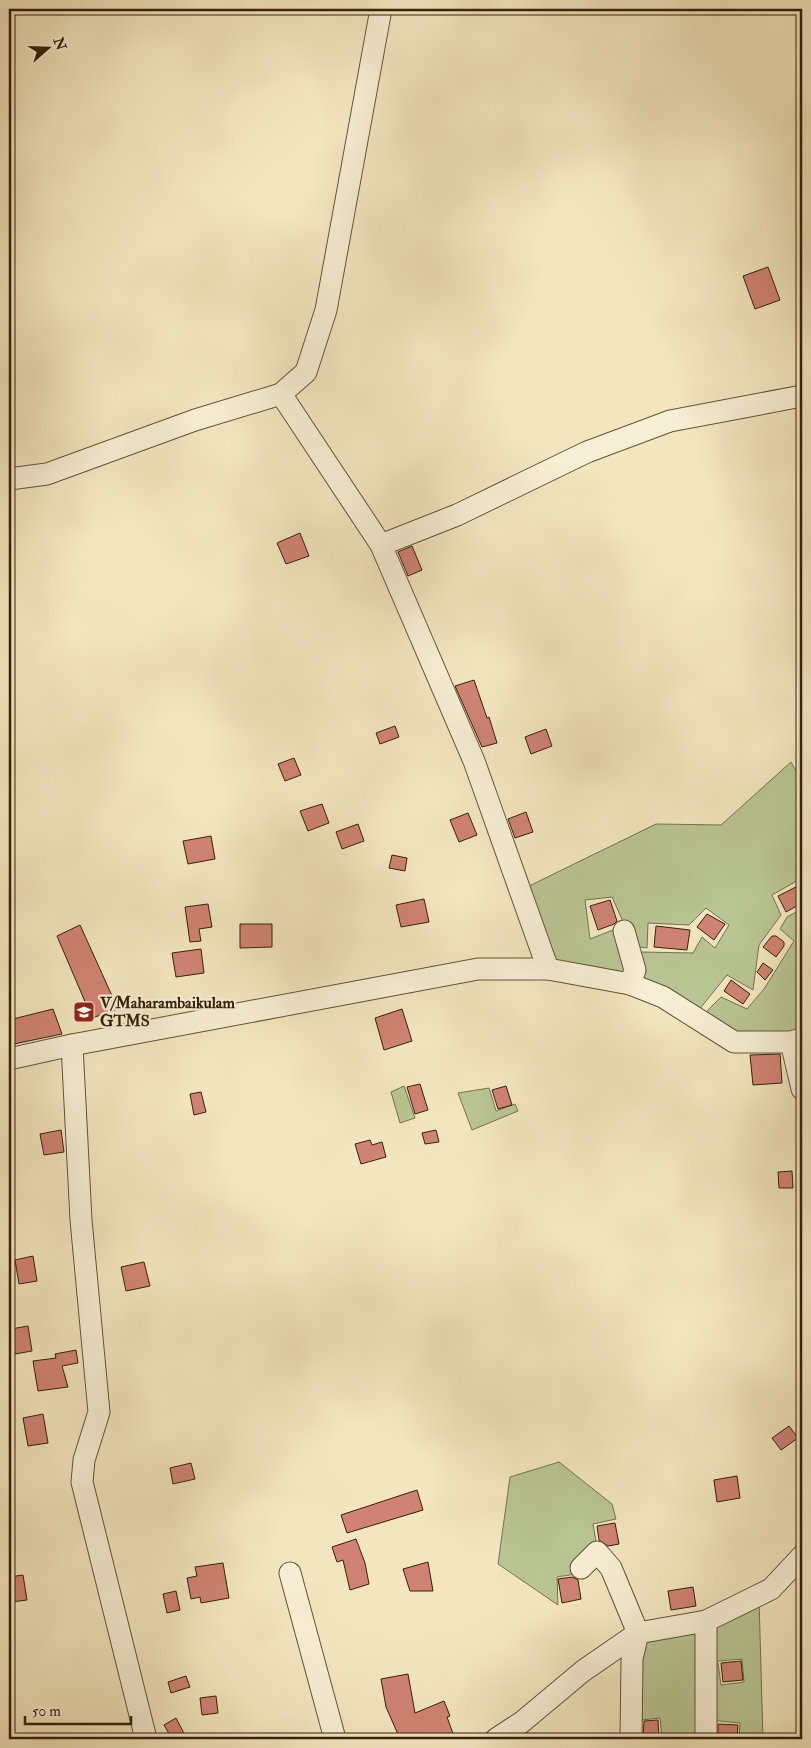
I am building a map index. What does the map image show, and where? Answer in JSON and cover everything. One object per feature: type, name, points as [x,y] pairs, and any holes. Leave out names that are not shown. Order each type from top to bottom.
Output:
[{"type":"street","points":[[9,479],[47,474],[195,420],[281,394],[306,372],[326,310],[381,9]]},
{"type":"street","points":[[281,394],[381,545],[474,761],[548,969]]},
{"type":"street","points":[[381,545],[457,515],[587,452],[670,422],[802,396]]},
{"type":"street","points":[[624,931],[635,970],[630,984]]},
{"type":"street","points":[[9,1059],[72,1045],[478,969],[548,969],[630,984],[663,997],[734,1042],[797,1041],[802,1089]]},
{"type":"street","points":[[72,1045],[81,1220],[99,1412],[84,1460],[82,1482],[146,1739]]},
{"type":"street","points":[[580,1568],[597,1552],[611,1568],[638,1633],[632,1660],[631,1739]]},
{"type":"street","points":[[496,1739],[522,1722],[583,1671],[638,1633],[706,1620],[771,1590],[802,1556]]},
{"type":"street","points":[[290,1573],[335,1739]]},
{"type":"street","points":[[706,1620],[706,1739]]},
{"type":"green space","points":[[791,762],[802,781],[802,878],[772,895],[781,915],[759,945],[753,990],[727,975],[698,1011],[635,984],[640,952],[693,953],[702,937],[715,948],[729,925],[706,908],[689,925],[648,923],[647,948],[634,946],[612,897],[585,900],[590,939],[618,928],[626,981],[553,966],[525,888],[656,824],[721,825]]},
{"type":"green space","points":[[802,909],[802,1034],[738,1036],[704,1014],[721,997],[747,1009],[764,989],[794,941],[780,929],[787,917]]},
{"type":"green space","points":[[404,1086],[415,1118],[400,1123],[391,1092]]},
{"type":"green space","points":[[489,1088],[496,1111],[515,1104],[518,1111],[472,1130],[458,1093]]},
{"type":"green space","points":[[559,1462],[612,1504],[616,1519],[593,1524],[597,1547],[576,1574],[557,1577],[558,1605],[498,1564],[510,1477]]},
{"type":"green space","points":[[759,1599],[763,1739],[739,1739],[740,1723],[709,1720],[708,1664],[718,1663],[721,1685],[744,1682],[742,1659],[708,1662],[708,1622]]},
{"type":"green space","points":[[704,1623],[703,1739],[662,1739],[660,1718],[632,1721],[640,1634]]},
{"type":"building","points":[[768,267],[780,300],[755,309],[743,276]]},
{"type":"building","points":[[300,533],[309,556],[286,564],[277,543]]},
{"type":"building","points":[[412,546],[422,570],[408,576],[398,552]]},
{"type":"building","points":[[474,680],[497,743],[482,747],[455,686]]},
{"type":"building","points":[[395,726],[399,737],[380,744],[376,733]]},
{"type":"building","points":[[546,729],[552,746],[531,754],[525,737]]},
{"type":"building","points":[[294,758],[301,775],[285,781],[278,764]]},
{"type":"building","points":[[322,804],[329,823],[308,831],[300,811]]},
{"type":"building","points":[[526,812],[533,832],[515,838],[508,819]]},
{"type":"building","points":[[468,813],[477,835],[459,842],[450,820]]},
{"type":"building","points":[[358,824],[364,841],[342,849],[336,832]]},
{"type":"building","points":[[211,836],[215,859],[188,864],[183,841]]},
{"type":"building","points":[[392,855],[407,858],[405,871],[389,868]]},
{"type":"building","points":[[802,884],[802,903],[786,912],[778,896]]},
{"type":"building","points":[[424,899],[429,922],[401,927],[396,905]]},
{"type":"building","points":[[610,900],[617,921],[598,930],[590,906]]},
{"type":"building","points":[[208,904],[212,927],[199,929],[201,941],[190,942],[185,907]]},
{"type":"building","points":[[707,914],[725,924],[714,940],[697,927]]},
{"type":"building","points":[[240,924],[272,924],[272,947],[240,948]]},
{"type":"building","points":[[80,925],[118,1009],[92,1018],[57,936]]},
{"type":"building","points":[[656,926],[690,930],[687,950],[654,947]]},
{"type":"building","points":[[772,936],[776,936],[784,942],[784,946],[776,957],[763,947]]},
{"type":"building","points":[[201,949],[204,973],[176,977],[172,953]]},
{"type":"building","points":[[763,963],[773,970],[765,980],[757,972]]},
{"type":"building","points":[[731,980],[750,994],[743,1004],[724,991]]},
{"type":"building","points":[[53,1009],[62,1034],[9,1045],[9,1020]]},
{"type":"building","points":[[402,1009],[412,1041],[384,1050],[375,1018]]},
{"type":"building","points":[[780,1054],[782,1083],[753,1085],[750,1055]]},
{"type":"building","points":[[420,1084],[428,1110],[415,1114],[407,1087]]},
{"type":"building","points":[[506,1086],[512,1105],[498,1109],[492,1090]]},
{"type":"building","points":[[201,1092],[206,1112],[194,1115],[190,1094]]},
{"type":"building","points":[[61,1130],[64,1152],[44,1155],[40,1134]]},
{"type":"building","points":[[436,1130],[439,1142],[425,1144],[422,1133]]},
{"type":"building","points":[[370,1140],[372,1145],[382,1142],[386,1157],[361,1164],[355,1144]]},
{"type":"building","points":[[792,1171],[793,1188],[779,1188],[778,1172]]},
{"type":"building","points":[[33,1256],[37,1281],[19,1284],[15,1260]]},
{"type":"building","points":[[144,1262],[150,1286],[126,1291],[121,1267]]},
{"type":"building","points":[[28,1326],[32,1351],[15,1354],[11,1329]]},
{"type":"building","points":[[76,1350],[78,1363],[62,1366],[68,1387],[38,1391],[33,1361],[56,1358],[55,1354]]},
{"type":"building","points":[[43,1414],[48,1443],[28,1446],[23,1418]]},
{"type":"building","points":[[789,1426],[798,1438],[781,1450],[772,1438]]},
{"type":"building","points":[[191,1463],[195,1479],[173,1484],[170,1468]]},
{"type":"building","points":[[737,1476],[740,1498],[717,1502],[714,1480]]},
{"type":"building","points":[[417,1490],[423,1510],[347,1533],[341,1515]]},
{"type":"building","points":[[615,1523],[619,1544],[608,1546],[599,1540],[597,1526]]},
{"type":"building","points":[[356,1539],[365,1563],[369,1584],[350,1590],[343,1560],[337,1562],[332,1547]]},
{"type":"building","points":[[428,1562],[433,1591],[410,1591],[403,1569]]},
{"type":"building","points":[[223,1563],[229,1598],[201,1603],[200,1597],[191,1599],[187,1578],[197,1576],[195,1567]]},
{"type":"building","points":[[23,1575],[27,1600],[11,1602],[9,1577]]},
{"type":"building","points":[[572,1577],[578,1580],[581,1599],[562,1603],[558,1579]]},
{"type":"building","points":[[693,1587],[696,1606],[671,1610],[668,1591]]},
{"type":"building","points":[[176,1591],[180,1610],[167,1613],[163,1594]]},
{"type":"building","points":[[741,1661],[743,1680],[723,1682],[721,1663]]},
{"type":"building","points":[[408,1674],[415,1713],[444,1701],[450,1716],[447,1717],[455,1739],[400,1739],[386,1707],[381,1679]]},
{"type":"building","points":[[186,1676],[190,1687],[171,1693],[168,1682]]},
{"type":"building","points":[[216,1696],[218,1713],[202,1715],[200,1698]]},
{"type":"building","points":[[176,1718],[187,1739],[172,1739],[164,1725]]},
{"type":"building","points":[[658,1720],[659,1739],[643,1739],[644,1721]]},
{"type":"building","points":[[718,1724],[738,1725],[737,1739],[718,1739]]},
{"type":"place","name":"V/Maharambaikulam GTMS","points":[[84,1012]]}]
